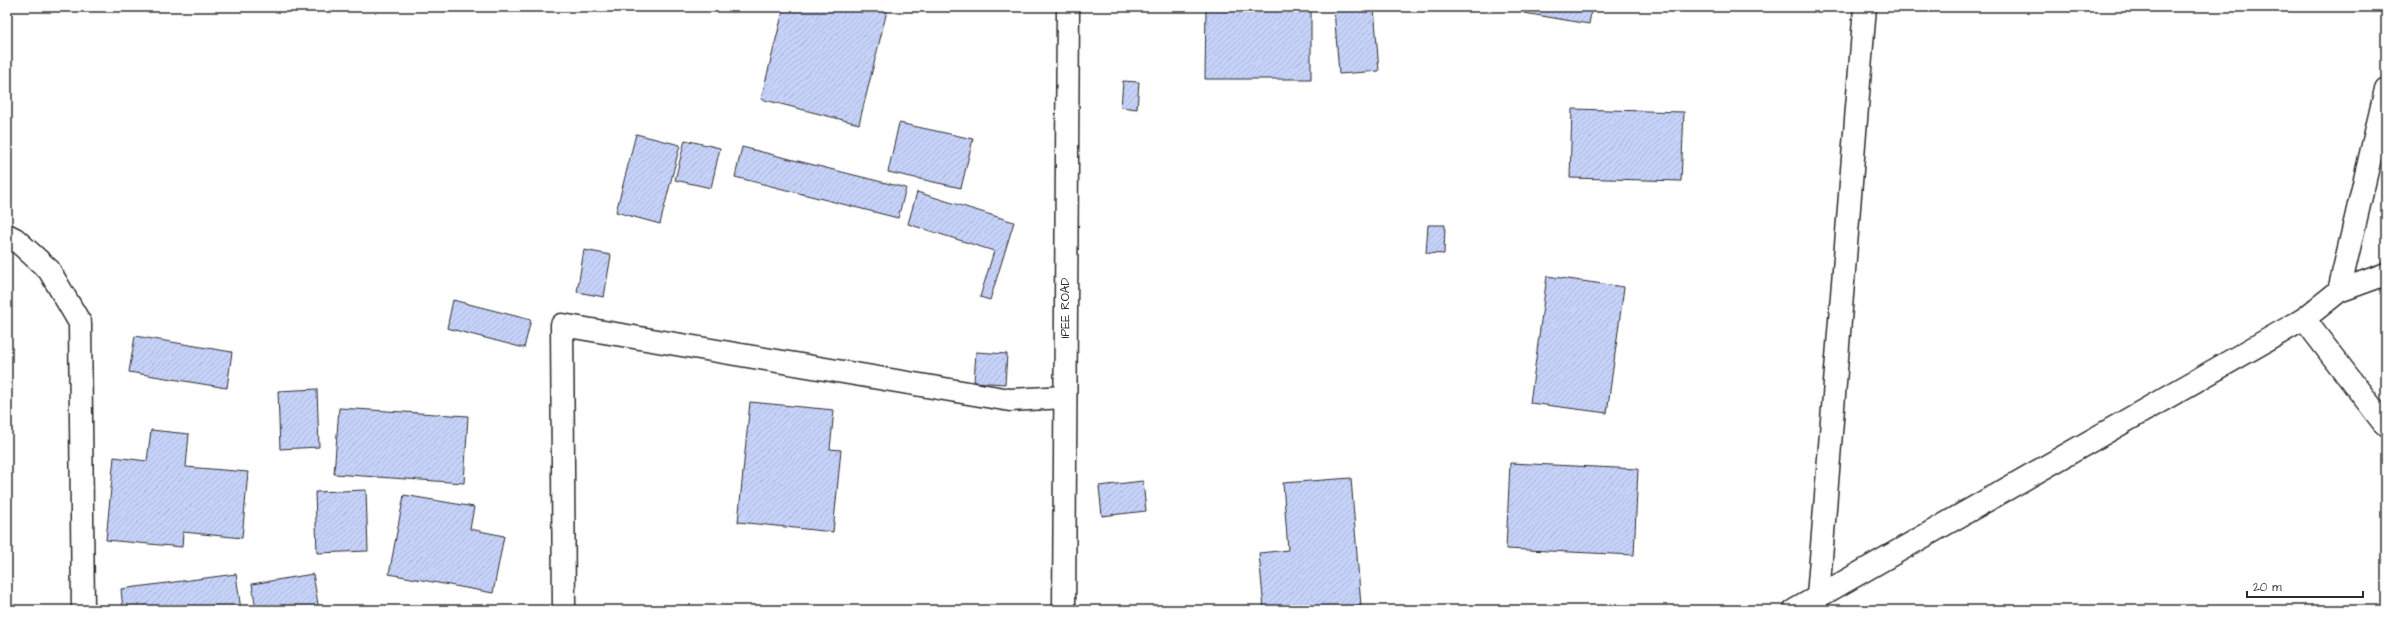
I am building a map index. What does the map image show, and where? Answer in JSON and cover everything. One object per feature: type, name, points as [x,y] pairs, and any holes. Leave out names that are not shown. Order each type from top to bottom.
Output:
[{"type":"street","name":"IPEE ROAD","points":[[1064,610],[1068,7]]},
{"type":"street","points":[[1818,596],[1865,7]]},
{"type":"street","points":[[2339,292],[2386,89]]},
{"type":"street","points":[[7,235],[15,239],[49,270],[80,323],[83,610]]},
{"type":"street","points":[[1795,610],[2304,319],[2339,292],[2386,274]]},
{"type":"street","points":[[2304,319],[2386,426]]},
{"type":"street","points":[[564,610],[562,326],[1010,400],[1065,397]]},
{"type":"building","points":[[784,7],[888,7],[859,124],[761,99]]},
{"type":"building","points":[[1206,7],[1311,7],[1311,79],[1205,79]]},
{"type":"building","points":[[1374,7],[1379,71],[1339,74],[1334,9]]},
{"type":"building","points":[[1525,7],[1592,7],[1589,24],[1524,13]]},
{"type":"building","points":[[1123,81],[1139,82],[1137,109],[1121,107]]},
{"type":"building","points":[[1572,109],[1684,112],[1681,181],[1570,178]]},
{"type":"building","points":[[899,123],[973,139],[961,188],[888,172]]},
{"type":"building","points":[[636,134],[680,145],[660,224],[616,212]]},
{"type":"building","points":[[685,140],[720,148],[711,188],[675,180]]},
{"type":"building","points":[[742,147],[906,188],[898,218],[735,177]]},
{"type":"building","points":[[917,192],[1014,222],[990,300],[980,297],[994,251],[908,224]]},
{"type":"building","points":[[1428,225],[1445,225],[1444,254],[1426,253]]},
{"type":"building","points":[[584,250],[611,255],[604,297],[577,292]]},
{"type":"building","points":[[1547,276],[1624,287],[1607,413],[1530,403]]},
{"type":"building","points":[[453,300],[531,320],[524,348],[447,328]]},
{"type":"building","points":[[135,336],[232,352],[227,388],[129,372]]},
{"type":"building","points":[[976,352],[1007,354],[1005,384],[974,382]]},
{"type":"building","points":[[317,389],[319,447],[280,449],[278,391]]},
{"type":"building","points":[[750,402],[834,410],[830,449],[841,450],[833,532],[738,522]]},
{"type":"building","points":[[339,408],[468,416],[464,483],[334,474]]},
{"type":"building","points":[[151,430],[189,434],[186,467],[248,472],[242,538],[183,532],[182,547],[106,540],[114,457],[147,461]]},
{"type":"building","points":[[1510,463],[1638,469],[1634,555],[1506,549]]},
{"type":"building","points":[[1351,478],[1361,606],[1314,610],[1264,610],[1259,553],[1288,550],[1283,483]]},
{"type":"building","points":[[1143,481],[1146,511],[1102,516],[1099,486]]},
{"type":"building","points":[[366,490],[368,551],[317,553],[315,492]]},
{"type":"building","points":[[404,495],[474,507],[470,529],[504,536],[493,593],[389,574]]},
{"type":"building","points":[[236,574],[241,610],[123,610],[121,589]]},
{"type":"building","points":[[313,574],[319,610],[256,610],[252,584]]}]
